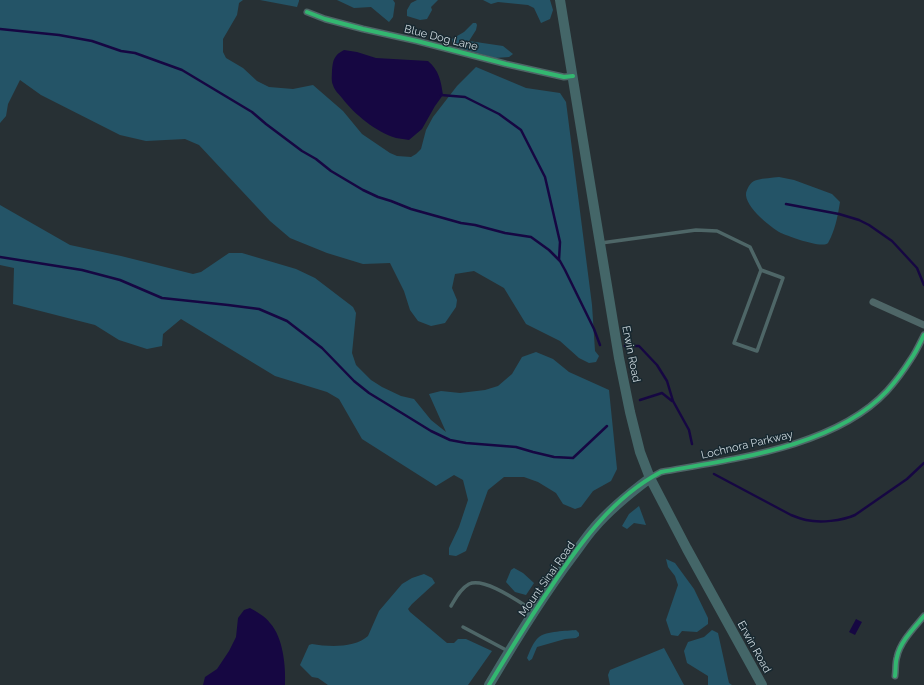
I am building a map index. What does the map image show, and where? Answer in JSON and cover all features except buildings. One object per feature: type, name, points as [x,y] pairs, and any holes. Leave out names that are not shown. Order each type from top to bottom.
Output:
[{"type":"main road","name":"Erwin Road","points":[[560,0],[615,337],[640,452],[650,478],[762,685]]},
{"type":"main road","name":"Mount Sinai Road","points":[[489,685],[534,611],[593,529],[626,496],[650,478]]},
{"type":"street","name":"Blue Dog Lane","points":[[307,12],[325,19],[363,29],[506,64],[564,77],[573,76]]},
{"type":"street","points":[[873,302],[924,325]]},
{"type":"street","name":"Lochnora Parkway","points":[[650,478],[661,472],[759,454],[808,439],[848,422],[873,404],[887,391],[912,359],[924,335]]},
{"type":"street","points":[[895,676],[896,658],[899,650],[924,616]]},
{"type":"lane","points":[[600,243],[696,230],[718,231],[750,247],[761,270],[783,278],[757,352],[734,343],[761,270]]},
{"type":"lane","points":[[451,606],[459,593],[469,584],[480,582],[491,586],[534,611]]},
{"type":"lane","points":[[463,628],[509,652]]},
{"type":"shaded area","points":[[0,0],[243,0],[239,3],[237,15],[223,39],[223,52],[226,58],[243,68],[257,81],[269,87],[293,89],[313,85],[343,111],[362,134],[397,156],[411,157],[421,149],[426,130],[433,117],[457,86],[476,67],[526,88],[560,93],[566,102],[592,305],[595,351],[599,356],[596,362],[589,363],[579,358],[560,341],[526,324],[504,288],[474,271],[455,274],[452,288],[457,300],[456,307],[445,323],[431,326],[418,321],[410,310],[404,291],[390,263],[363,264],[327,253],[290,238],[270,221],[199,145],[185,139],[146,141],[120,135],[41,95],[20,80],[8,104],[6,116],[0,123]]},
{"type":"shaded area","points":[[260,0],[299,0],[299,1],[297,7]]},
{"type":"shaded area","points":[[337,0],[393,0],[395,3],[393,17],[389,22],[371,7],[354,8]]},
{"type":"shaded area","points":[[417,0],[438,0],[431,7],[432,10],[427,19],[420,20],[407,16],[407,10],[411,3]]},
{"type":"shaded area","points":[[483,0],[550,0],[553,10],[550,19],[541,23],[534,8],[528,5],[498,2],[491,4]]},
{"type":"shaded area","points":[[473,23],[476,23],[477,25],[476,30],[469,41],[503,46],[513,54],[509,57],[495,58],[460,48],[452,42],[452,39],[464,32]]},
{"type":"shaded area","points":[[344,50],[357,52],[376,58],[428,61],[435,68],[440,80],[443,95],[422,129],[409,140],[396,138],[373,127],[353,110],[335,90],[332,83],[333,63],[336,56]]},
{"type":"shaded area","points":[[779,177],[794,180],[832,194],[840,202],[836,224],[828,243],[812,243],[781,233],[770,226],[752,208],[746,195],[749,186],[760,179]]},
{"type":"shaded area","points":[[0,205],[70,245],[193,274],[201,272],[229,253],[242,253],[296,269],[315,278],[353,307],[356,313],[352,353],[356,365],[371,380],[382,387],[401,396],[414,399],[431,420],[446,432],[429,394],[441,391],[460,393],[485,390],[498,386],[512,374],[522,357],[536,352],[553,359],[569,372],[609,390],[617,469],[611,481],[593,491],[581,507],[575,509],[563,504],[556,493],[538,482],[524,477],[504,477],[488,490],[466,551],[456,556],[449,555],[449,548],[459,527],[468,500],[463,480],[454,475],[436,486],[362,439],[339,399],[327,392],[275,376],[181,319],[163,334],[162,346],[147,349],[119,340],[95,325],[13,304],[14,268],[0,265]]},
{"type":"shaded area","points":[[639,506],[646,525],[634,523],[627,529],[622,526],[629,514]]},
{"type":"shaded area","points":[[666,559],[675,563],[694,589],[708,618],[708,624],[697,632],[682,631],[678,636],[671,635],[666,620],[678,585],[675,576],[668,567]]},
{"type":"shaded area","points":[[514,568],[523,573],[534,583],[526,595],[515,592],[506,582],[511,570]]},
{"type":"shaded area","points":[[424,574],[432,578],[435,583],[412,604],[408,609],[410,612],[447,643],[454,643],[458,639],[466,639],[492,651],[468,685],[328,685],[318,678],[312,677],[300,665],[309,645],[342,646],[363,640],[368,636],[379,611],[402,584],[412,578]]},
{"type":"shaded area","points":[[250,608],[266,618],[278,636],[283,652],[285,685],[203,685],[205,677],[217,669],[229,651],[236,637],[238,618],[244,610]]},
{"type":"shaded area","points":[[856,619],[862,622],[855,635],[849,632]]},
{"type":"shaded area","points":[[576,630],[579,633],[579,636],[576,638],[565,639],[537,647],[532,659],[529,661],[527,658],[535,641],[542,635],[551,632]]},
{"type":"shaded area","points":[[712,630],[718,633],[729,683],[732,685],[708,685],[708,676],[687,663],[684,651],[688,642],[704,637]]},
{"type":"shaded area","points":[[664,648],[684,685],[610,685],[608,675],[610,670]]},
{"type":"waterway","points":[[0,29],[59,35],[92,41],[121,51],[135,53],[182,70],[252,112],[302,151],[316,159],[331,171],[363,190],[411,209],[461,223],[531,237],[549,250],[560,261],[594,329],[600,345]]},
{"type":"waterway","points":[[441,95],[465,97],[499,114],[521,130],[545,177],[560,242],[559,260]]},
{"type":"waterway","points":[[786,204],[839,214],[859,220],[869,225],[892,241],[917,268],[924,285]]},
{"type":"waterway","points":[[0,257],[82,270],[120,280],[162,298],[259,309],[287,321],[322,348],[354,381],[369,393],[431,431],[450,440],[466,443],[516,447],[554,457],[573,458],[607,426]]},
{"type":"waterway","points":[[625,346],[639,346],[657,365],[667,381],[673,401],[689,430],[692,444]]},
{"type":"waterway","points":[[640,400],[662,393],[672,401]]},
{"type":"waterway","points":[[714,474],[800,519],[824,521],[844,519],[855,515],[907,479],[924,463]]},
{"type":"cycle path","points":[[307,12],[325,19],[363,29],[506,64],[564,77],[573,76]]},
{"type":"cycle path","points":[[489,685],[562,570],[599,522],[628,494],[661,472],[719,462],[782,448],[812,438],[840,425],[865,410],[887,391],[908,363],[924,335]]},
{"type":"cycle path","points":[[895,676],[896,659],[901,646],[924,616]]}]
